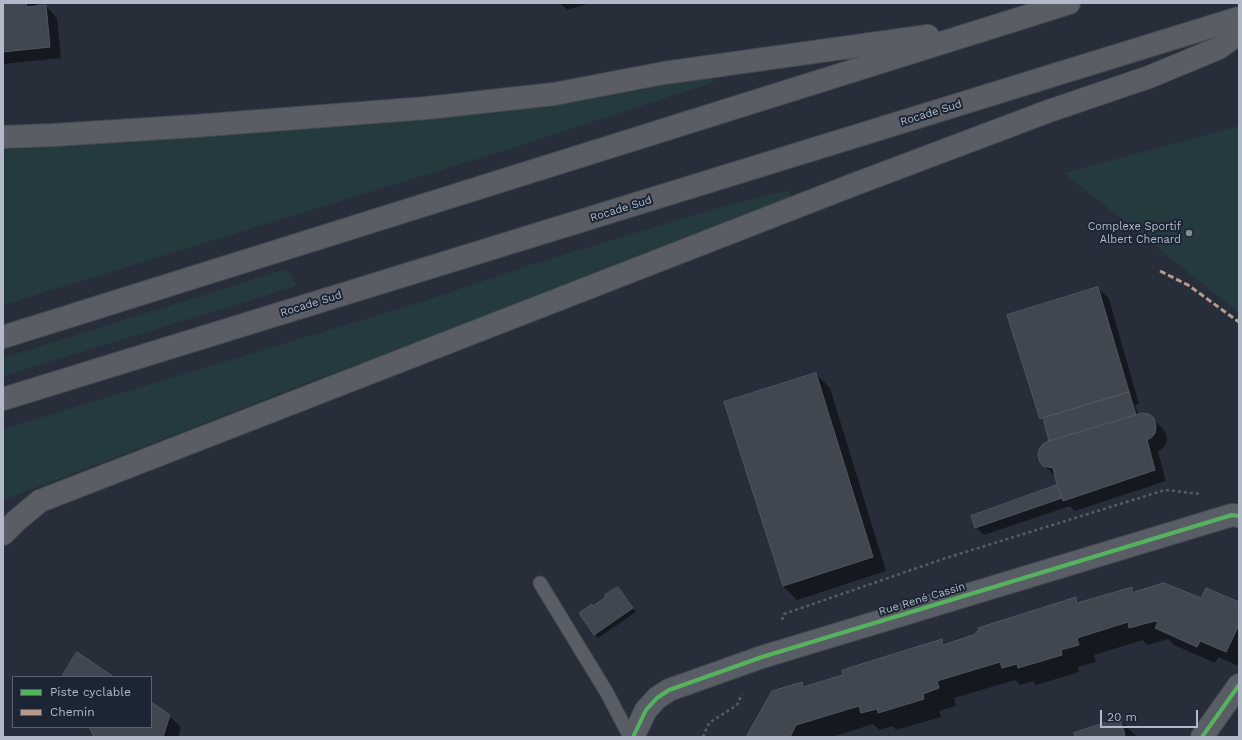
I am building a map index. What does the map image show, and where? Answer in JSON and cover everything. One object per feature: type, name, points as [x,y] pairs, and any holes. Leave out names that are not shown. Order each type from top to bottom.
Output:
[{"type":"highway","points":[[3,337],[1069,3]]},
{"type":"highway","name":"Rocade Sud","points":[[3,399],[1239,18]]},
{"type":"highway","points":[[3,137],[195,126],[426,108],[554,94],[664,73],[991,27]]},
{"type":"highway","points":[[3,514],[40,501],[858,183],[1049,111],[1149,77],[1219,48],[1239,33]]},
{"type":"highway","points":[[3,534],[40,501]]},
{"type":"street","name":"Rue René Cassin","points":[[633,737],[646,710],[657,698],[669,690],[717,672],[790,648],[1232,515],[1239,516]]},
{"type":"street","points":[[1202,737],[1239,685]]},
{"type":"lane","points":[[540,583],[607,693],[630,737]]},
{"type":"green space","points":[[713,76],[714,82],[506,150],[3,305],[3,150],[379,124],[487,113],[611,96]]},
{"type":"green space","name":"Complexe Sportif Albert Chenard","points":[[1239,126],[1239,313],[1064,173]]},
{"type":"green space","points":[[788,191],[791,197],[3,500],[3,429],[418,303],[533,264],[701,213],[774,193]]},
{"type":"green space","points":[[287,269],[297,286],[3,376],[3,358]]},
{"type":"building","points":[[3,3],[26,3],[27,7],[46,5],[50,47],[3,52]]},
{"type":"building","points":[[1098,287],[1129,392],[1040,419],[1007,315]]},
{"type":"building","points":[[816,373],[873,557],[783,586],[724,402]]},
{"type":"building","points":[[1129,392],[1136,415],[1049,441],[1043,418]]},
{"type":"building","points":[[1142,413],[1149,414],[1154,418],[1156,426],[1155,433],[1147,440],[1155,470],[1063,501],[1053,468],[1043,466],[1040,462],[1038,455],[1039,449],[1043,444]]},
{"type":"building","points":[[1057,485],[1062,498],[975,528],[971,516]]},
{"type":"building","points":[[1164,583],[1201,598],[1206,588],[1239,602],[1239,625],[1226,652],[1200,641],[1197,647],[1155,628],[1158,622],[1155,621],[1129,628],[1128,622],[1077,638],[1079,645],[1061,650],[1062,655],[1018,668],[1017,664],[1002,668],[1000,662],[937,681],[939,688],[923,694],[924,699],[878,713],[877,709],[861,713],[859,706],[796,725],[790,737],[746,737],[772,691],[802,682],[803,687],[843,675],[842,670],[942,639],[943,645],[976,634],[976,632],[979,631],[978,628],[1076,597],[1077,603],[1132,587],[1133,592]]},
{"type":"building","points":[[618,587],[633,608],[594,635],[579,613],[592,604],[593,606],[606,597],[605,595]]},
{"type":"building","points":[[77,652],[113,676],[64,676]]},
{"type":"building","points":[[152,703],[170,715],[163,737],[94,737],[90,728],[152,728]]},
{"type":"building","points":[[1120,718],[1125,735],[1119,737],[1075,737],[1074,733]]},
{"type":"marked path","points":[[1160,271],[1188,285],[1239,322]]},
{"type":"cycle path","points":[[633,737],[646,710],[657,698],[669,690],[762,657],[1232,515],[1239,516]]},
{"type":"cycle path","points":[[1202,737],[1239,685]]},
{"type":"place","name":"Complexe Sportif Albert Chenard","points":[[1189,233]]}]
